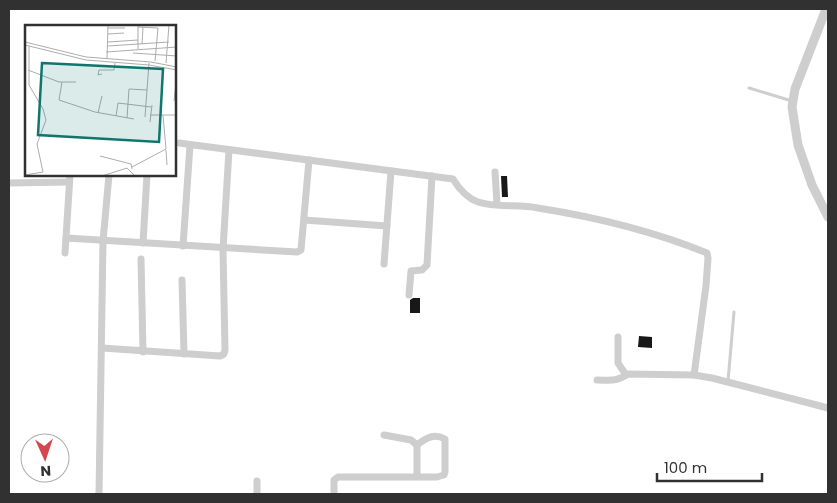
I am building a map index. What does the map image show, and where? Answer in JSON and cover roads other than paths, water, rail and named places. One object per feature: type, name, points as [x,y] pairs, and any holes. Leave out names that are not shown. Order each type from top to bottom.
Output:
[{"type":"street","points":[[826,9],[795,89],[793,122],[798,145],[812,186],[828,217]]},
{"type":"street","points":[[179,143],[454,179],[460,189],[473,200],[480,203],[529,206],[578,214],[678,241],[707,253],[706,286],[694,375]]},
{"type":"street","points":[[183,246],[190,145]]},
{"type":"street","points":[[102,348],[220,356],[224,354],[223,249],[229,150]]},
{"type":"street","points":[[66,238],[223,249],[300,252],[309,160]]},
{"type":"street","points":[[384,264],[391,171]]},
{"type":"street","points":[[495,172],[497,204]]},
{"type":"street","points":[[99,494],[103,241],[109,176]]},
{"type":"street","points":[[143,243],[147,176]]},
{"type":"street","points":[[409,295],[411,271],[422,270],[427,265],[432,176]]},
{"type":"street","points":[[9,183],[70,178],[65,253]]},
{"type":"street","points":[[304,220],[387,226]]},
{"type":"street","points":[[141,259],[143,352]]},
{"type":"street","points":[[182,280],[184,354]]},
{"type":"street","points":[[618,337],[618,363],[626,375]]},
{"type":"street","points":[[597,380],[621,380],[626,375],[694,375],[828,408]]},
{"type":"street","points":[[384,435],[411,440],[417,445]]},
{"type":"street","points":[[334,494],[334,480],[338,477],[436,477],[444,475],[446,472],[445,440],[439,436],[431,436],[417,445],[417,476]]},
{"type":"street","points":[[257,481],[257,494]]},
{"type":"lane","points":[[749,88],[793,101]]},
{"type":"lane","points":[[728,382],[734,312]]}]
